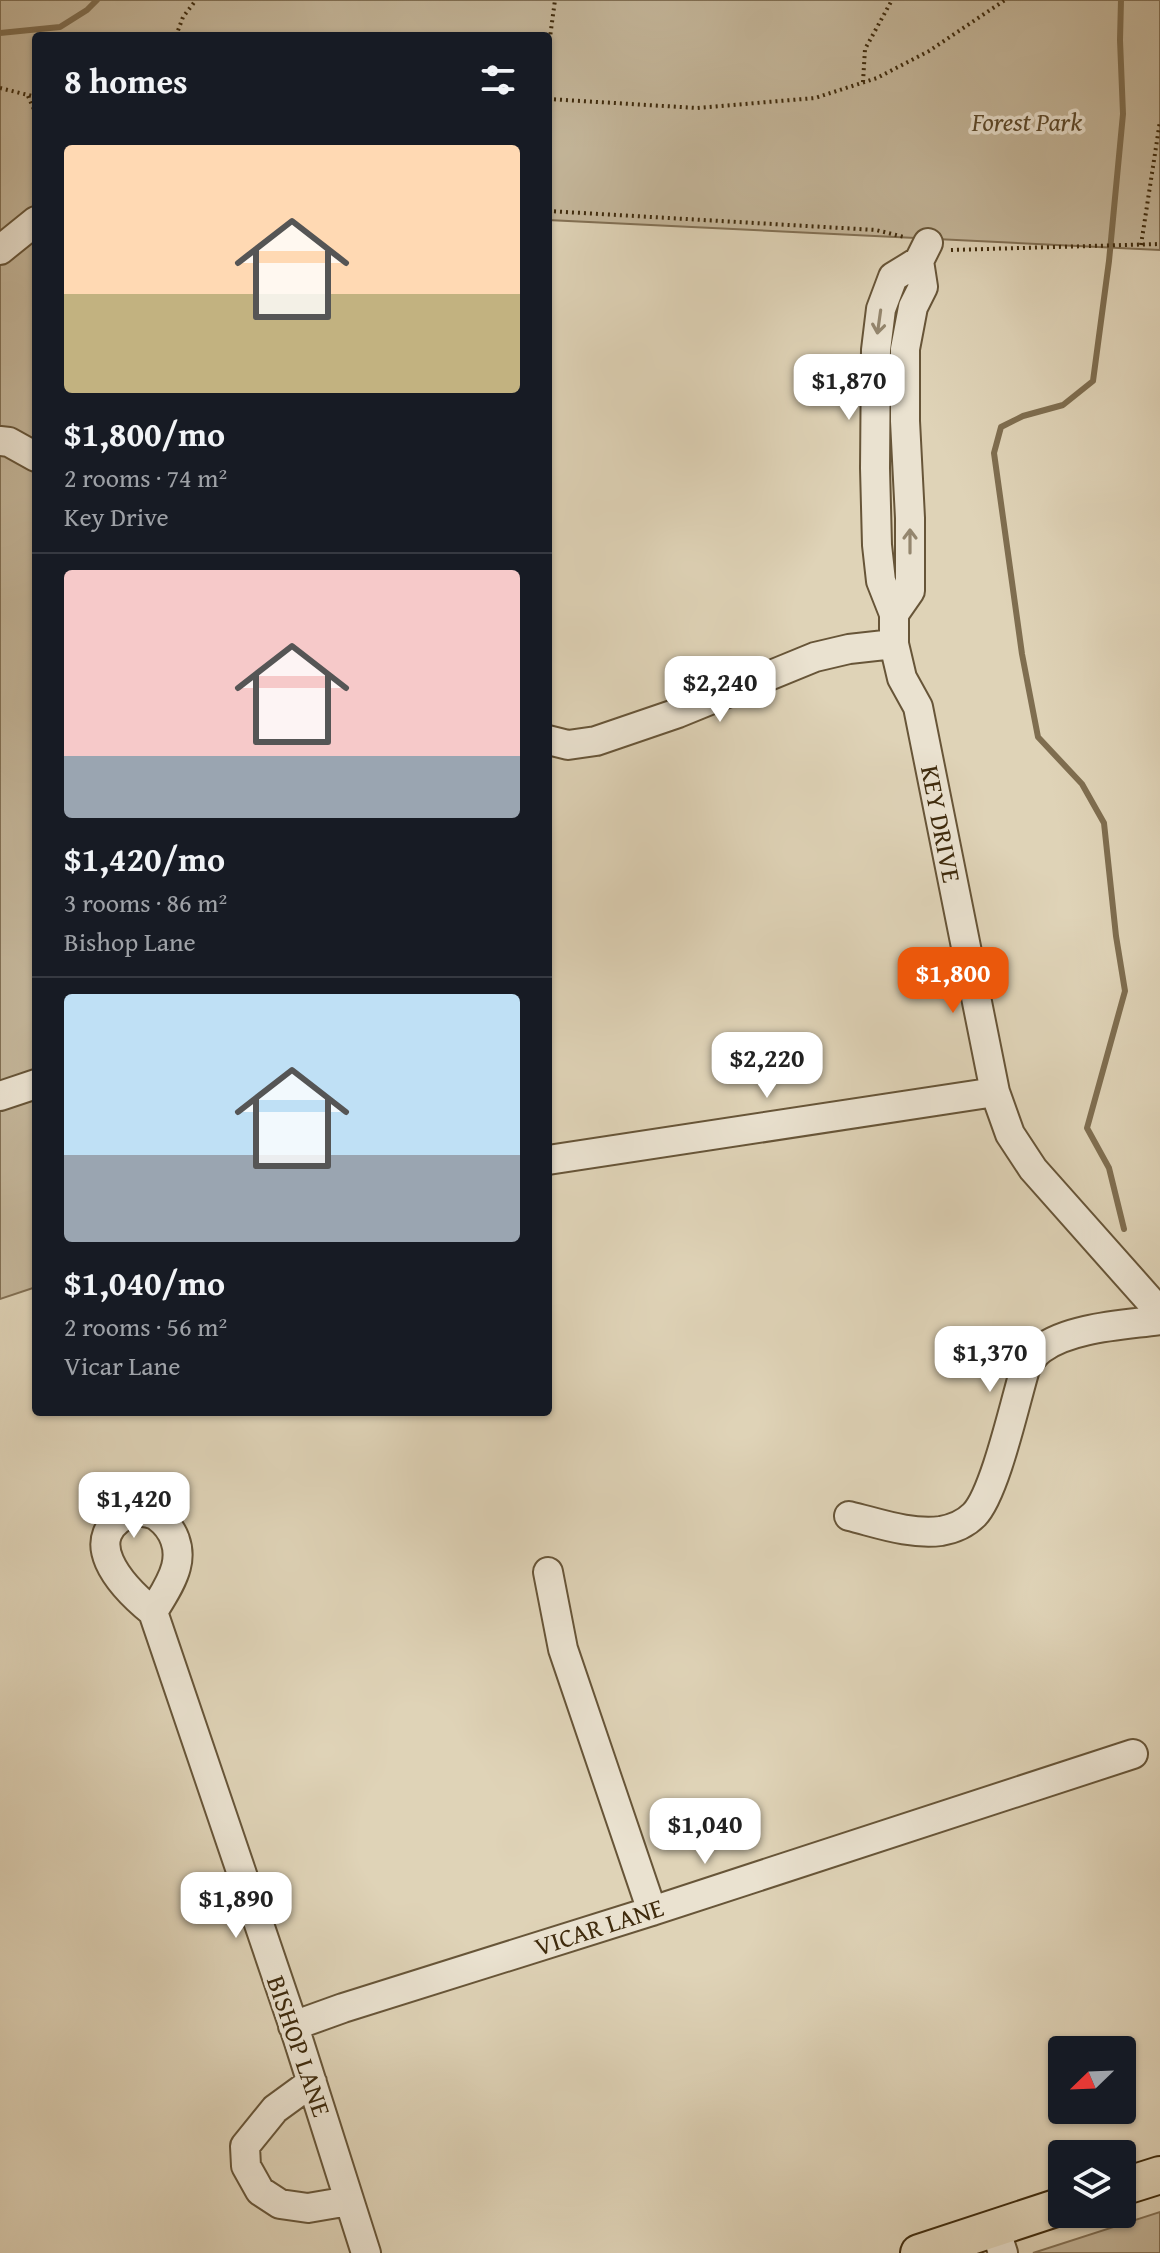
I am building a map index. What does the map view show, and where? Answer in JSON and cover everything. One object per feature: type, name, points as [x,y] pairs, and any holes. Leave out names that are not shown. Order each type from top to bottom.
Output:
[{"type":"main road","points":[[1136,2183],[1160,2175]]},
{"type":"main road","points":[[919,2253],[999,2240],[1048,2214]]},
{"type":"street","points":[[0,250],[32,224]]},
{"type":"street","name":"KEY DRIVE","points":[[924,252],[893,277],[881,309],[876,350],[877,545],[881,581],[894,614],[894,644],[902,678],[918,707],[995,1092],[1010,1134],[1033,1169],[1160,1312]]},
{"type":"street","points":[[0,441],[9,442],[32,455]]},
{"type":"street","points":[[552,741],[568,745],[596,741],[678,713],[815,657],[894,644]]},
{"type":"street","points":[[0,1096],[32,1085]]},
{"type":"street","points":[[552,1159],[995,1092]]},
{"type":"street","points":[[849,1516],[914,1531],[942,1531],[963,1524],[976,1514],[992,1481],[1025,1369],[1032,1358],[1042,1348],[1081,1332],[1160,1320]]},
{"type":"street","points":[[548,1572],[563,1649],[652,1911]]},
{"type":"street","name":"BISHOP LANE","points":[[153,1612],[312,2082],[366,2253]]},
{"type":"street","name":"VICAR LANE","points":[[293,2026],[1133,1754]]},
{"type":"street","points":[[312,2082],[275,2109],[259,2128],[245,2146],[246,2166],[260,2191],[280,2204],[308,2208],[349,2201]]},
{"type":"path","points":[[177,32],[183,17],[196,0]]},
{"type":"path","points":[[551,32],[555,0]]},
{"type":"path","points":[[863,83],[865,49],[892,0]]},
{"type":"path","points":[[552,99],[697,108],[815,98],[877,78],[929,51],[1005,0]]},
{"type":"path","points":[[0,88],[32,96]]},
{"type":"path","points":[[28,96],[32,105]]},
{"type":"path","points":[[1141,245],[1160,121]]},
{"type":"path","points":[[552,211],[876,230],[924,252],[1160,244]]},
{"type":"green space","name":"Forest Park","points":[[0,0],[1160,0],[1160,250],[552,220],[552,32],[32,32],[32,1288],[0,1299]]},
{"type":"green space","points":[[1160,2212],[1160,2253],[1033,2253],[1110,2228],[1136,2228],[1136,2220]]},
{"type":"waterway","points":[[0,33],[60,27],[97,0]]},
{"type":"waterway","points":[[1121,0],[1123,114],[1109,261],[1093,381],[1063,405],[1023,416],[1001,427],[994,453],[1022,654],[1038,737],[1082,784],[1104,823],[1125,991],[1087,1128],[1109,1168],[1124,1229]]}]
